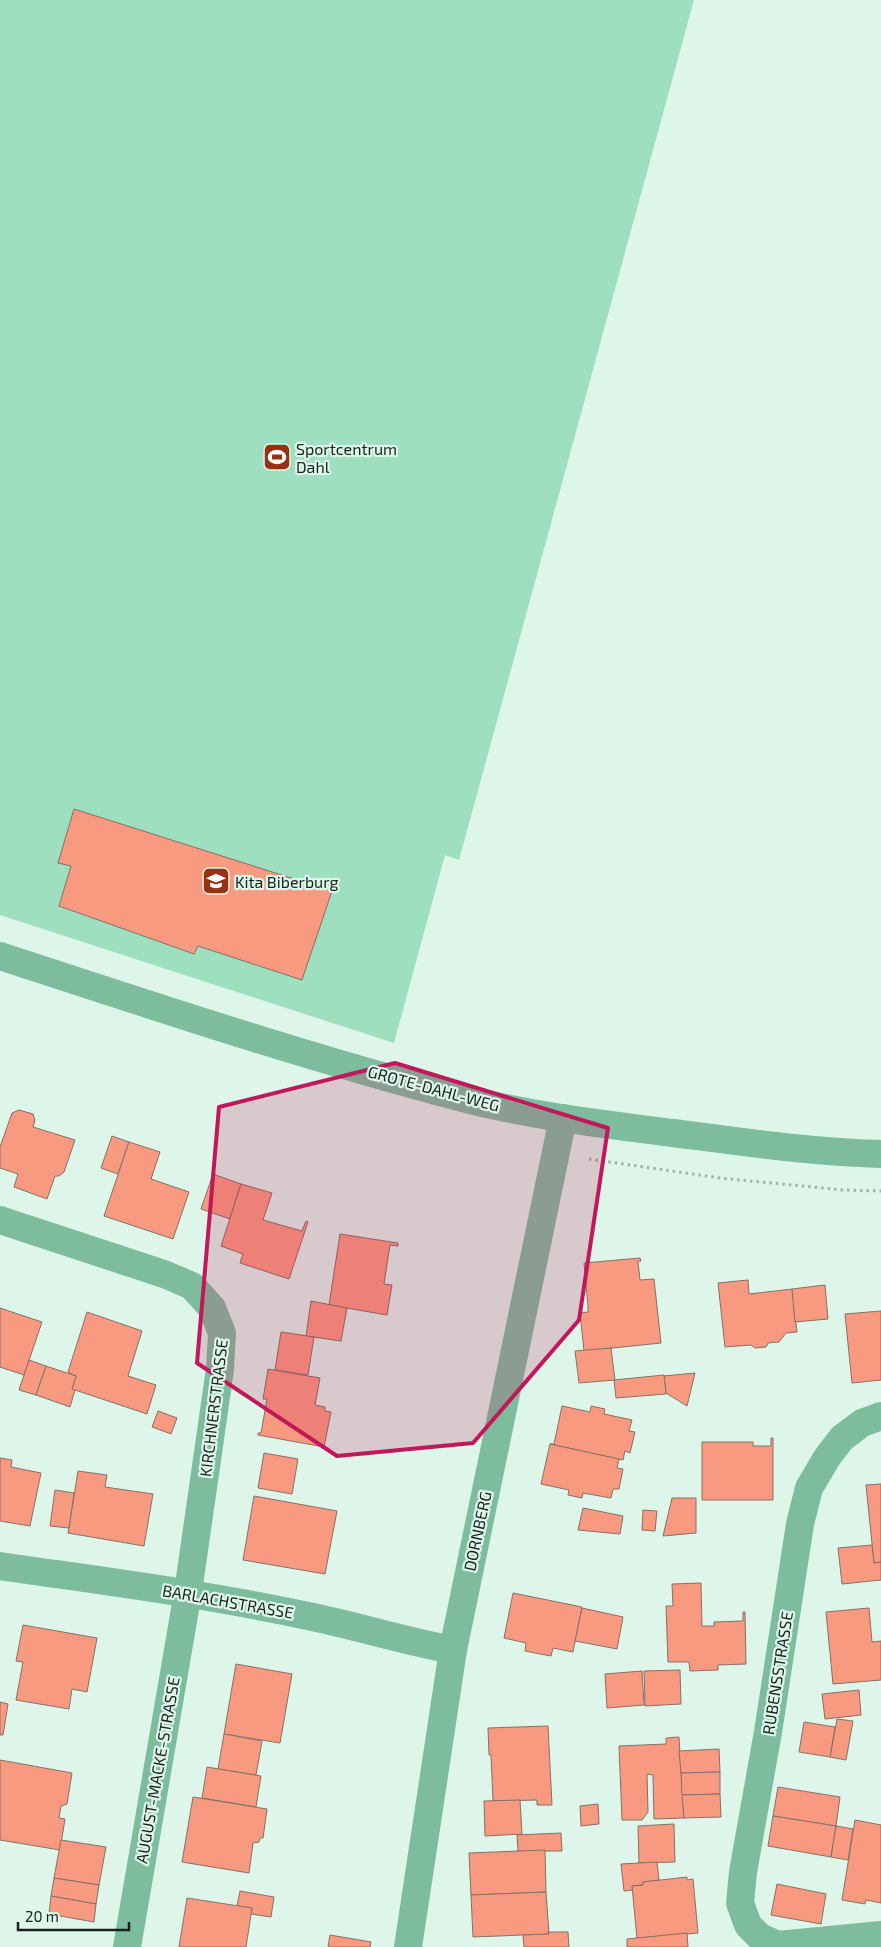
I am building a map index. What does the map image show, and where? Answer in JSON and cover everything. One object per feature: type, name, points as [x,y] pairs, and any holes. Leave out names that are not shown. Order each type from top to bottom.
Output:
[{"type":"street","name":"GROTE-DAHL-WEG","points":[[0,956],[271,1043],[463,1098],[563,1118],[724,1140],[848,1153],[881,1154]]},
{"type":"street","name":"DORNBERG","points":[[408,1947],[452,1650],[563,1118]]},
{"type":"street","name":"KIRCHNERSTRASSE","points":[[0,1220],[164,1274],[192,1286],[212,1308],[222,1332],[220,1369],[188,1592]]},
{"type":"street","name":"RUBENSSTRASSE","points":[[881,1416],[862,1424],[842,1438],[828,1456],[809,1488],[800,1524],[768,1732],[743,1872],[740,1903],[748,1925],[760,1936],[777,1946],[881,1935]]},
{"type":"street","name":"BARLACHSTRASSE","points":[[0,1566],[188,1592],[310,1616],[452,1650]]},
{"type":"street","name":"AUGUST-MACKE-STRASSE","points":[[127,1947],[188,1592]]},
{"type":"highlighted area","points":[[395,1063],[608,1128],[579,1320],[473,1443],[337,1456],[197,1363],[219,1107]]},
{"type":"green space","name":"Sportcentrum Dahl","points":[[0,0],[694,0],[459,860],[445,855],[394,1043],[0,915]]},
{"type":"building","points":[[74,809],[332,891],[302,980],[198,946],[194,954],[59,906],[71,866],[58,863]]},
{"type":"building","points":[[19,1110],[33,1114],[35,1120],[33,1127],[75,1140],[64,1172],[59,1176],[55,1176],[47,1199],[14,1187],[18,1174],[0,1168],[0,1147],[12,1113]]},
{"type":"building","points":[[112,1136],[129,1142],[118,1174],[101,1168]]},
{"type":"building","points":[[129,1142],[160,1152],[151,1179],[189,1192],[173,1239],[104,1216]]},
{"type":"building","points":[[213,1174],[241,1184],[230,1219],[201,1209]]},
{"type":"building","points":[[241,1184],[272,1193],[263,1220],[302,1231],[306,1221],[308,1222],[289,1279],[240,1263],[243,1254],[221,1246]]},
{"type":"building","points":[[340,1234],[398,1243],[398,1246],[390,1245],[384,1284],[392,1285],[387,1315],[329,1305]]},
{"type":"building","points":[[640,1258],[641,1261],[638,1261],[640,1280],[654,1279],[661,1343],[584,1351],[580,1313],[588,1312],[588,1306],[584,1263]]},
{"type":"building","points":[[748,1280],[749,1294],[792,1289],[797,1332],[786,1333],[779,1342],[768,1343],[766,1347],[755,1348],[751,1345],[725,1347],[718,1283]]},
{"type":"building","points":[[825,1285],[828,1319],[795,1322],[792,1289]]},
{"type":"building","points":[[311,1301],[347,1308],[341,1341],[306,1336]]},
{"type":"building","points":[[0,1308],[42,1322],[24,1375],[0,1367]]},
{"type":"building","points":[[881,1311],[881,1380],[852,1383],[845,1314]]},
{"type":"building","points":[[87,1312],[142,1331],[128,1376],[156,1385],[147,1414],[72,1389],[76,1376],[68,1372]]},
{"type":"building","points":[[281,1332],[314,1337],[308,1375],[275,1370]]},
{"type":"building","points":[[611,1348],[615,1380],[579,1383],[575,1351]]},
{"type":"building","points":[[29,1360],[46,1366],[36,1395],[19,1390]]},
{"type":"building","points":[[46,1366],[76,1376],[72,1389],[75,1390],[70,1407],[36,1395]]},
{"type":"building","points":[[268,1369],[320,1378],[315,1405],[325,1407],[325,1411],[331,1412],[324,1447],[258,1435],[258,1433],[261,1433],[267,1399],[263,1399]]},
{"type":"building","points":[[695,1373],[687,1406],[666,1393],[664,1376]]},
{"type":"building","points":[[664,1375],[666,1394],[616,1398],[614,1380]]},
{"type":"building","points":[[562,1406],[590,1412],[591,1406],[605,1409],[604,1414],[632,1420],[629,1431],[635,1432],[630,1453],[625,1451],[623,1460],[550,1444],[554,1444]]},
{"type":"building","points":[[158,1411],[177,1418],[171,1434],[152,1427]]},
{"type":"building","points":[[771,1438],[773,1438],[773,1500],[702,1500],[702,1442],[753,1442],[753,1446],[771,1446]]},
{"type":"building","points":[[550,1444],[619,1459],[617,1468],[623,1469],[619,1489],[613,1489],[611,1498],[583,1493],[582,1498],[568,1495],[569,1490],[541,1484]]},
{"type":"building","points":[[264,1453],[298,1459],[292,1494],[258,1488]]},
{"type":"building","points":[[0,1458],[12,1460],[11,1467],[41,1473],[30,1526],[0,1521]]},
{"type":"building","points":[[78,1471],[107,1475],[105,1487],[153,1494],[144,1546],[68,1533]]},
{"type":"building","points":[[881,1484],[881,1562],[874,1563],[866,1485]]},
{"type":"building","points":[[55,1490],[74,1493],[69,1528],[50,1526]]},
{"type":"building","points":[[254,1496],[337,1511],[325,1574],[243,1560]]},
{"type":"building","points":[[672,1498],[696,1498],[696,1533],[663,1536]]},
{"type":"building","points":[[583,1508],[623,1516],[620,1534],[578,1530]]},
{"type":"building","points":[[643,1510],[657,1511],[655,1531],[642,1530]]},
{"type":"building","points":[[872,1545],[874,1563],[881,1562],[881,1580],[842,1584],[838,1548]]},
{"type":"building","points":[[701,1583],[702,1626],[714,1626],[714,1622],[743,1621],[743,1612],[745,1612],[746,1664],[718,1665],[718,1670],[690,1671],[689,1662],[668,1662],[666,1606],[673,1606],[672,1584]]},
{"type":"building","points":[[513,1593],[582,1607],[573,1652],[553,1648],[551,1656],[525,1651],[526,1643],[504,1638]]},
{"type":"building","points":[[582,1608],[623,1617],[617,1649],[575,1641]]},
{"type":"building","points":[[869,1608],[872,1642],[881,1641],[881,1680],[833,1684],[826,1612]]},
{"type":"building","points":[[23,1625],[97,1638],[87,1692],[72,1689],[69,1709],[16,1700],[23,1662],[16,1661]]},
{"type":"building","points":[[236,1664],[292,1674],[280,1743],[224,1734]]},
{"type":"building","points":[[680,1670],[681,1704],[645,1706],[644,1671]]},
{"type":"building","points":[[642,1671],[644,1705],[607,1708],[605,1674]]},
{"type":"building","points":[[859,1690],[861,1715],[825,1719],[822,1694]]},
{"type":"building","points":[[0,1702],[8,1704],[3,1735],[0,1735]]},
{"type":"building","points":[[837,1719],[853,1721],[846,1760],[830,1757]]},
{"type":"building","points":[[804,1722],[835,1727],[830,1757],[799,1752]]},
{"type":"building","points":[[548,1726],[552,1805],[537,1805],[537,1800],[493,1801],[488,1728]]},
{"type":"building","points":[[224,1734],[262,1741],[256,1775],[218,1769]]},
{"type":"building","points":[[679,1737],[684,1818],[654,1819],[653,1775],[647,1774],[648,1812],[642,1820],[622,1820],[619,1746],[666,1744],[666,1738]]},
{"type":"building","points":[[719,1749],[720,1772],[681,1773],[679,1751]]},
{"type":"building","points":[[0,1760],[72,1773],[67,1804],[61,1806],[59,1818],[65,1819],[60,1850],[0,1840]]},
{"type":"building","points":[[207,1767],[261,1776],[256,1807],[202,1798]]},
{"type":"building","points":[[720,1772],[720,1794],[682,1795],[681,1773]]},
{"type":"building","points":[[778,1787],[840,1797],[836,1826],[773,1816]]},
{"type":"building","points":[[720,1794],[721,1817],[684,1818],[682,1795]]},
{"type":"building","points":[[193,1797],[267,1809],[263,1838],[260,1838],[259,1842],[253,1843],[249,1873],[182,1862]]},
{"type":"building","points":[[520,1800],[522,1834],[485,1836],[484,1801]]},
{"type":"building","points":[[598,1804],[599,1824],[581,1826],[580,1806]]},
{"type":"building","points":[[773,1816],[836,1826],[831,1857],[768,1846]]},
{"type":"building","points":[[855,1820],[881,1825],[881,1903],[866,1900],[865,1904],[842,1900]]},
{"type":"building","points":[[674,1824],[675,1862],[639,1863],[638,1826]]},
{"type":"building","points":[[836,1826],[853,1829],[848,1860],[831,1857]]},
{"type":"building","points":[[561,1833],[562,1851],[518,1851],[517,1835]]},
{"type":"building","points":[[61,1840],[106,1847],[99,1885],[54,1878]]},
{"type":"building","points":[[545,1850],[546,1892],[471,1895],[469,1853]]},
{"type":"building","points":[[657,1862],[659,1880],[643,1882],[643,1885],[632,1886],[633,1890],[624,1891],[621,1864]]},
{"type":"building","points":[[687,1877],[687,1880],[693,1879],[698,1933],[637,1939],[632,1886],[643,1885],[643,1882]]},
{"type":"building","points":[[54,1878],[99,1885],[96,1904],[51,1896]]},
{"type":"building","points":[[777,1884],[826,1894],[821,1924],[771,1915]]},
{"type":"building","points":[[240,1891],[274,1897],[271,1917],[251,1914],[252,1908],[237,1906]]},
{"type":"building","points":[[546,1892],[549,1934],[473,1937],[471,1895]]},
{"type":"building","points":[[51,1896],[96,1904],[94,1922],[49,1914]]},
{"type":"building","points":[[187,1898],[252,1908],[246,1947],[179,1947]]},
{"type":"building","points":[[548,1932],[568,1932],[569,1947],[524,1947],[523,1935],[549,1934]]},
{"type":"building","points":[[687,1933],[688,1947],[627,1947],[627,1939]]},
{"type":"building","points":[[330,1935],[371,1942],[370,1947],[328,1947]]},
{"type":"place","name":"Sportcentrum Dahl","points":[[277,457]]},
{"type":"place","name":"Kita Biberburg","points":[[216,881]]}]
